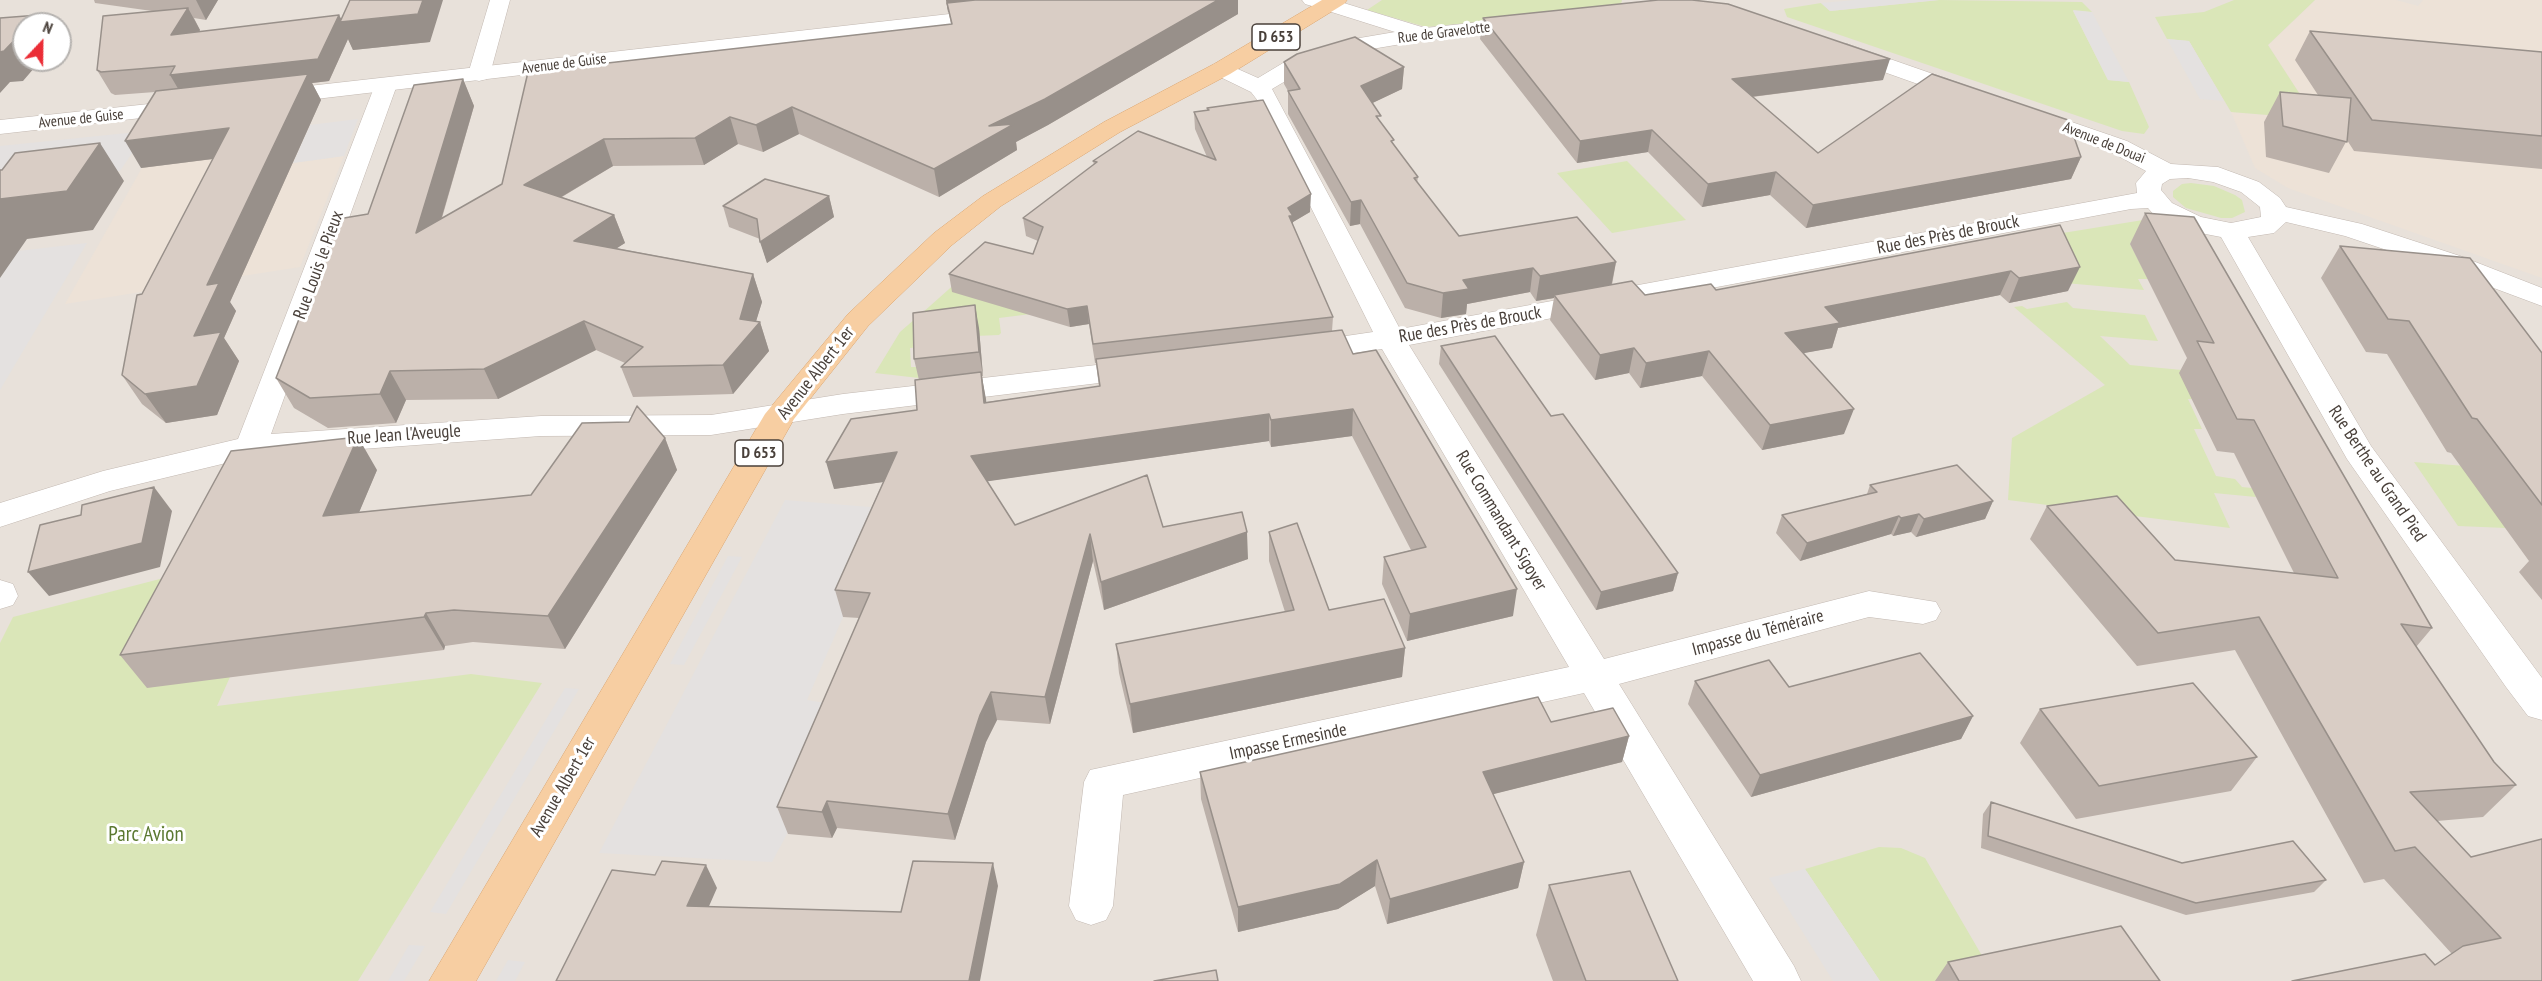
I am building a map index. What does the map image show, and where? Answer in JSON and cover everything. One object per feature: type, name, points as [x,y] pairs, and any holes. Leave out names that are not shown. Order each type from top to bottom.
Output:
[{"type":"main road","name":"Avenue Albert 1er","points":[[453,981],[781,414],[858,320],[950,232],[992,201],[1112,127],[1222,69],[1326,2]]},
{"type":"street","points":[[478,74],[500,0]]},
{"type":"street","points":[[1326,2],[1425,34]]},
{"type":"street","name":"Avenue de Guise","points":[[255,99],[1016,13]]},
{"type":"street","name":"Rue de Gravelotte","points":[[1259,87],[1296,65],[1350,45],[1425,34],[1548,21]]},
{"type":"street","points":[[1827,44],[1983,99]]},
{"type":"street","points":[[1222,69],[1259,87]]},
{"type":"street","name":"Rue Louis le Pieux","points":[[251,446],[386,85]]},
{"type":"street","name":"Rue Commandant Sigoyer","points":[[1259,87],[1269,100],[1391,339],[1778,981]]},
{"type":"street","name":"Avenue de Guise","points":[[0,128],[208,104]]},
{"type":"street","name":"Avenue de Douai","points":[[2006,107],[2118,146],[2167,172]]},
{"type":"street","points":[[2275,212],[2274,220],[2265,227],[2231,231],[2212,229],[2177,217],[2153,200],[2148,191],[2149,183],[2156,176],[2167,172],[2201,172],[2235,180],[2262,195],[2275,212],[2353,230],[2450,262],[2542,298]]},
{"type":"street","name":"Rue des Près de Brouck","points":[[1279,354],[1391,339],[2131,201],[2153,200]]},
{"type":"street","name":"Rue Berthe au Grand Pied","points":[[2231,231],[2358,452],[2519,677],[2542,705]]},
{"type":"street","points":[[781,414],[843,404],[1169,366]]},
{"type":"street","name":"Rue Jean l'Aveugle","points":[[0,515],[103,482],[251,446],[541,426],[711,425],[781,414]]},
{"type":"street","name":"Impasse du Téméraire","points":[[1594,676],[1869,604],[1923,611]]},
{"type":"street","name":"Impasse Ermesinde","points":[[1091,906],[1104,782],[1594,676]]},
{"type":"shaded area","points":[[0,0],[2542,0],[2542,981],[0,981]]},
{"type":"shaded area","points":[[1856,0],[1939,0],[1830,11],[1821,3]]},
{"type":"shaded area","points":[[2315,0],[2396,0],[2418,6],[2423,0],[2542,0],[2542,278],[2288,188],[2255,168],[2231,112],[2315,119],[2268,45]]},
{"type":"shaded area","points":[[2073,10],[2092,12],[2129,82],[2108,80]]},
{"type":"shaded area","points":[[2167,39],[2189,41],[2224,101],[2200,99]]},
{"type":"shaded area","points":[[358,119],[344,156],[293,163],[310,125]]},
{"type":"shaded area","points":[[310,125],[293,163],[344,156],[300,267],[65,304],[156,143]]},
{"type":"shaded area","points":[[147,131],[120,171],[0,184],[0,146]]},
{"type":"shaded area","points":[[87,243],[0,390],[0,278],[18,251]]},
{"type":"shaded area","points":[[785,500],[882,508],[843,617],[807,700],[842,706],[787,834],[772,862],[599,853]]},
{"type":"shaded area","points":[[728,556],[742,557],[684,665],[670,664]]},
{"type":"shaded area","points":[[565,688],[579,689],[446,914],[430,912]]},
{"type":"shaded area","points":[[1805,869],[1880,981],[1833,981],[1769,878]]},
{"type":"shaded area","points":[[409,945],[425,946],[404,981],[388,981]]},
{"type":"shaded area","points":[[508,960],[525,962],[515,981],[496,981]]},
{"type":"green space","points":[[1382,0],[1622,0],[1620,9],[1426,27],[1367,10]]},
{"type":"green space","points":[[1939,0],[2082,2],[2092,12],[2073,11],[2108,80],[2129,82],[2149,127],[2144,134],[2122,131],[1787,17],[1784,9],[1821,3],[1830,11]]},
{"type":"green space","points":[[2234,0],[2315,0],[2268,45],[2316,119],[2231,112],[2189,41],[2167,39],[2155,17],[2204,12]]},
{"type":"green space","points":[[1627,161],[1686,220],[1612,233],[1557,173]]},
{"type":"green space","points":[[2182,184],[2214,186],[2235,195],[2242,200],[2245,212],[2232,218],[2221,218],[2186,208],[2173,197],[2173,191]]},
{"type":"green space","points":[[2143,220],[2130,244],[2148,279],[2138,279],[2144,290],[2065,283],[2038,237]]},
{"type":"green space","points":[[957,282],[1055,311],[999,318],[1001,333],[999,335],[975,336],[921,314]]},
{"type":"green space","points":[[2067,302],[2073,308],[2145,315],[2158,341],[2100,336],[2130,365],[2192,371],[2207,400],[2188,399],[2202,429],[2194,429],[2216,476],[2235,479],[2242,487],[2252,488],[2256,497],[2214,493],[2230,528],[2008,500],[2012,438],[2105,385],[2014,307],[2022,306],[2027,309]]},
{"type":"green space","points":[[916,318],[919,347],[910,348],[911,367],[919,367],[919,378],[875,373],[900,332]]},
{"type":"green space","points":[[2414,462],[2542,472],[2506,528],[2458,526]]},
{"type":"green space","name":"Parc Avion","points":[[210,566],[230,677],[217,706],[471,674],[542,683],[358,981],[0,981],[0,643],[13,617]]},
{"type":"green space","points":[[1879,847],[1901,848],[1925,858],[1995,978],[1982,981],[1880,981],[1805,869]]},
{"type":"building","points":[[350,0],[423,0],[418,14],[340,22]]},
{"type":"building","points":[[975,0],[1218,0],[1045,99],[989,126],[1014,124],[934,169],[792,107],[756,125],[730,117],[695,138],[604,139],[524,185],[614,215],[574,241],[753,274],[740,319],[760,322],[723,365],[621,367],[643,347],[584,321],[484,369],[390,371],[380,394],[310,398],[276,378],[338,219],[368,214],[414,85],[463,79],[416,233],[502,184],[528,72],[952,24],[947,3]]},
{"type":"building","points":[[1658,0],[1692,0],[1728,4],[1890,59],[1732,79],[1818,153],[1932,74],[2068,120],[2081,157],[1813,205],[1776,172],[1708,184],[1652,130],[1580,141],[1483,18]]},
{"type":"building","points":[[188,8],[171,35],[339,15],[318,59],[170,75],[175,66],[101,72],[97,70],[103,16]]},
{"type":"building","points":[[12,17],[12,43],[0,52],[0,18]]},
{"type":"building","points":[[2310,31],[2542,52],[2542,136],[2372,120]]},
{"type":"building","points":[[1355,37],[1404,67],[1361,86],[1381,116],[1376,116],[1394,140],[1391,141],[1418,177],[1414,178],[1459,236],[1577,217],[1616,262],[1540,276],[1533,268],[1463,280],[1469,289],[1443,293],[1407,283],[1361,200],[1351,202],[1288,91],[1300,89],[1284,62],[1297,54]]},
{"type":"building","points":[[308,74],[207,285],[219,283],[194,336],[221,332],[197,386],[145,394],[122,375],[137,295],[142,294],[229,128],[125,141],[156,91]]},
{"type":"building","points":[[2280,92],[2351,98],[2347,142],[2283,126]]},
{"type":"building","points":[[1263,100],[1311,194],[1288,208],[1293,216],[1289,216],[1333,317],[1093,344],[1087,306],[1067,309],[949,274],[985,242],[1033,254],[1043,227],[1023,218],[1097,162],[1093,161],[1138,131],[1216,160],[1194,112]]},
{"type":"building","points":[[100,143],[67,191],[0,199],[0,170],[15,153]]},
{"type":"building","points":[[765,179],[829,196],[760,242],[757,219],[723,206]]},
{"type":"building","points":[[2145,213],[2194,217],[2432,628],[2401,624],[2494,762],[2516,785],[2410,792],[2471,857],[2542,839],[2542,981],[2292,981],[2425,954],[2435,965],[2463,946],[2501,938],[2415,847],[2395,851],[2259,617],[2158,633],[2047,506],[2117,496],[2175,560],[2338,578],[2254,420],[2237,419],[2197,341],[2214,343]]},
{"type":"building","points":[[2060,225],[2080,267],[2019,278],[2011,271],[1825,307],[1840,323],[1785,333],[1854,409],[1770,425],[1709,351],[1646,363],[1634,348],[1600,355],[1554,295],[1632,281],[1645,295],[1711,284],[1716,290]]},
{"type":"building","points":[[2340,246],[2470,258],[2542,353],[2542,505],[2477,419],[2472,418],[2409,321],[2388,319]]},
{"type":"building","points":[[975,305],[979,352],[914,359],[913,313]]},
{"type":"building","points":[[1342,330],[1353,354],[1376,350],[1517,589],[1410,614],[1384,557],[1426,547],[1353,409],[1271,420],[1269,414],[971,456],[1015,525],[1147,475],[1163,527],[1242,512],[1247,532],[1101,582],[1090,534],[1045,697],[991,692],[980,715],[948,814],[827,801],[822,812],[777,807],[870,593],[835,590],[897,452],[826,462],[851,419],[917,410],[915,380],[981,372],[984,403],[1100,386],[1096,359]]},
{"type":"building","points":[[1495,336],[1551,416],[1563,414],[1678,573],[1601,592],[1441,346]]},
{"type":"building","points":[[637,406],[665,438],[548,616],[454,610],[426,613],[424,617],[120,655],[231,451],[358,437],[323,516],[531,495],[582,423],[629,422]]},
{"type":"building","points":[[1957,465],[1993,501],[1924,519],[1919,514],[1901,518],[1899,516],[1807,543],[1782,515],[1877,492],[1870,485]]},
{"type":"building","points":[[154,487],[142,543],[28,572],[40,525],[81,515],[82,505]]},
{"type":"building","points":[[1297,523],[1329,610],[1384,599],[1405,648],[1130,704],[1116,644],[1294,610],[1269,532]]},
{"type":"building","points":[[1920,653],[1973,716],[1760,775],[1695,681],[1769,660],[1789,687]]},
{"type":"building","points":[[2193,683],[2257,757],[2099,786],[2040,709]]},
{"type":"building","points":[[1538,697],[1551,722],[1613,708],[1629,736],[1483,772],[1524,862],[1390,899],[1377,860],[1340,884],[1238,907],[1200,772]]},
{"type":"building","points":[[1991,802],[2182,863],[2293,841],[2326,880],[2196,903],[1988,836]]},
{"type":"building","points":[[662,861],[706,865],[687,906],[901,912],[913,861],[993,863],[969,981],[556,981],[612,870],[655,875]]},
{"type":"building","points":[[1630,871],[1678,981],[1586,981],[1549,885]]},
{"type":"building","points":[[2121,926],[2160,981],[1959,981],[1948,962]]},
{"type":"building","points":[[1216,970],[1218,981],[1154,981]]}]
